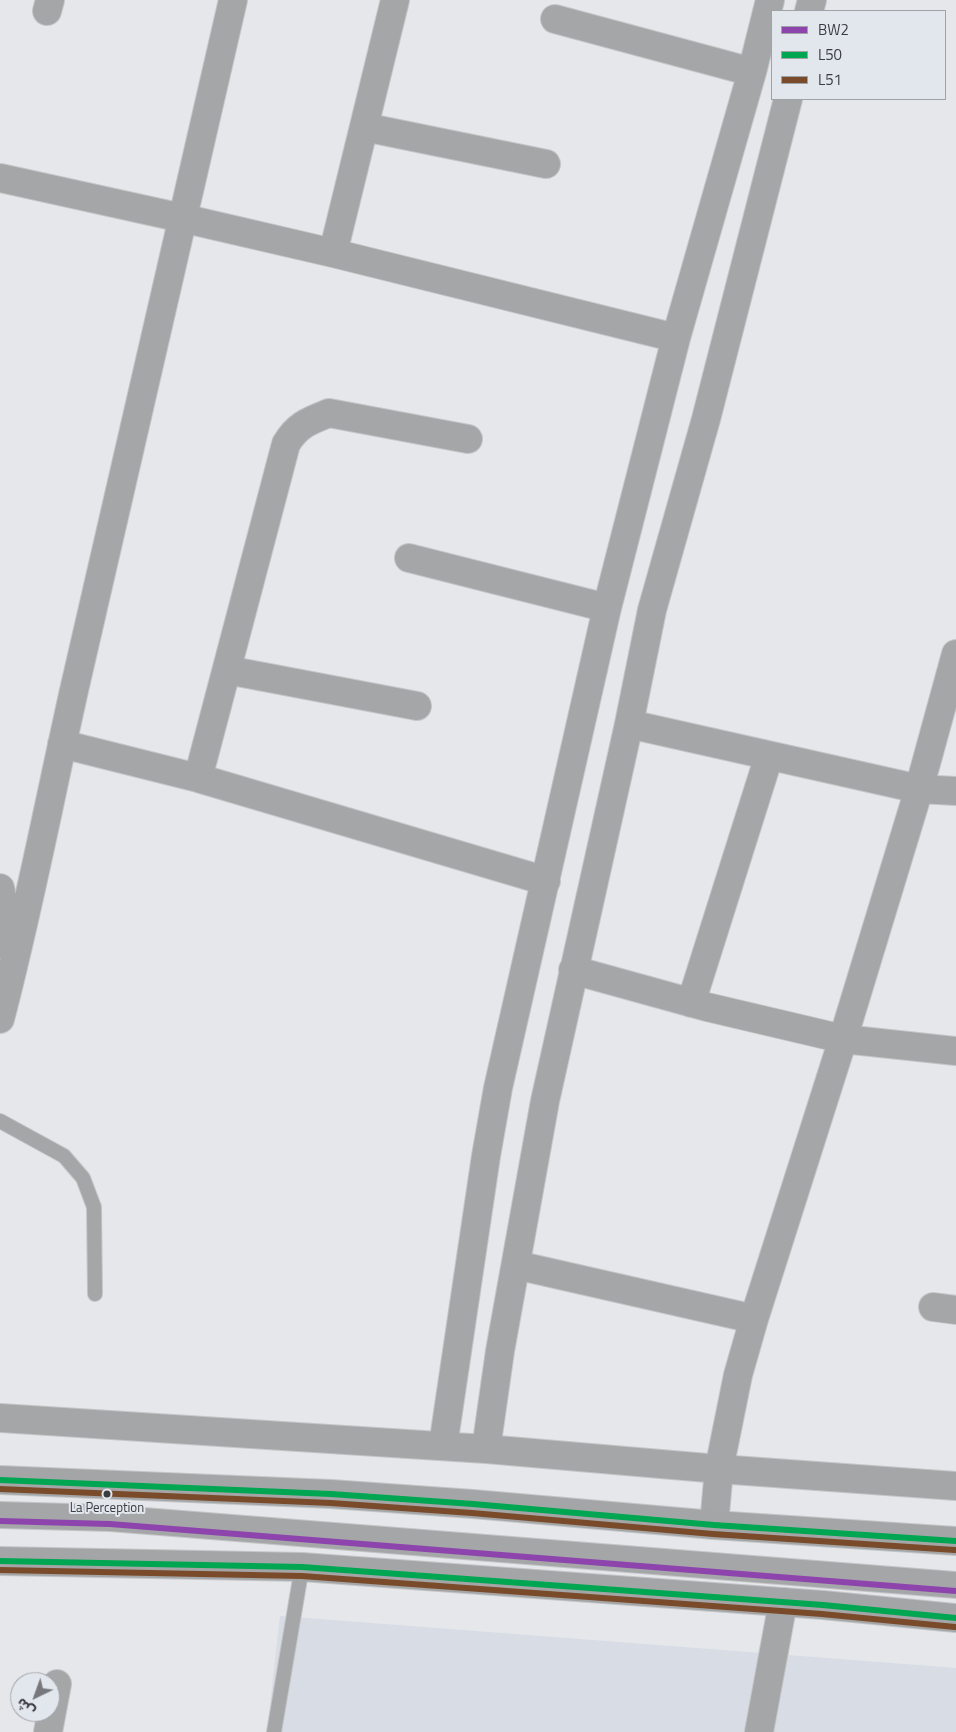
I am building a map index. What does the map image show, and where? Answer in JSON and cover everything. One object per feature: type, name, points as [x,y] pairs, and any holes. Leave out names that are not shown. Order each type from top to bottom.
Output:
[{"type":"main road","points":[[0,1480],[331,1494],[714,1525],[956,1541]]},
{"type":"main road","points":[[0,1561],[302,1567],[783,1602],[956,1618]]},
{"type":"street","points":[[0,1020],[15,963],[62,744],[233,0]]},
{"type":"street","points":[[333,253],[395,0]]},
{"type":"street","points":[[443,1446],[489,1136],[498,1088],[606,608],[676,338],[752,72],[770,0]]},
{"type":"street","points":[[555,19],[752,72]]},
{"type":"street","points":[[486,1449],[500,1351],[545,1101],[629,724],[652,610],[706,419],[788,100]]},
{"type":"street","points":[[364,127],[546,164]]},
{"type":"street","points":[[0,178],[333,253],[676,338]]},
{"type":"street","points":[[198,778],[286,444],[293,431],[309,420],[329,413],[468,439]]},
{"type":"street","points":[[409,558],[606,608]]},
{"type":"street","points":[[714,1525],[719,1469],[738,1376],[754,1319],[843,1039],[919,789],[956,654]]},
{"type":"street","points":[[227,670],[417,706]]},
{"type":"street","points":[[629,724],[919,789],[956,790]]},
{"type":"street","points":[[62,744],[198,778],[546,881]]},
{"type":"street","points":[[691,1003],[769,756]]},
{"type":"street","points":[[0,888],[15,963]]},
{"type":"street","points":[[573,970],[691,1003],[843,1039],[956,1051]]},
{"type":"street","points":[[516,1265],[754,1319]]},
{"type":"street","points":[[0,1418],[486,1449],[719,1469],[956,1486]]},
{"type":"street","points":[[759,1732],[783,1602]]},
{"type":"lane","points":[[0,1121],[64,1156],[83,1178],[94,1207],[95,1294]]},
{"type":"lane","points":[[0,1509],[106,1512],[956,1579]]},
{"type":"lane","points":[[0,1521],[110,1524],[956,1591]]},
{"type":"lane","points":[[274,1732],[302,1567]]},
{"type":"shaded area","points":[[280,1616],[956,1668],[956,1732],[267,1732]]},
{"type":"transit line","name":"L50","points":[[0,1480],[331,1494],[714,1525],[956,1541]]},
{"type":"transit line","name":"L51","points":[[0,1489],[331,1503],[713,1534],[955,1550]]},
{"type":"transit line","name":"BW2","points":[[0,1521],[110,1524],[956,1591]]},
{"type":"transit line","name":"L50","points":[[0,1561],[302,1567],[823,1605],[956,1618]]},
{"type":"transit line","name":"L51","points":[[0,1570],[302,1576],[822,1614],[955,1627]]},
{"type":"place","name":"La Perception","points":[[107,1494]]}]
